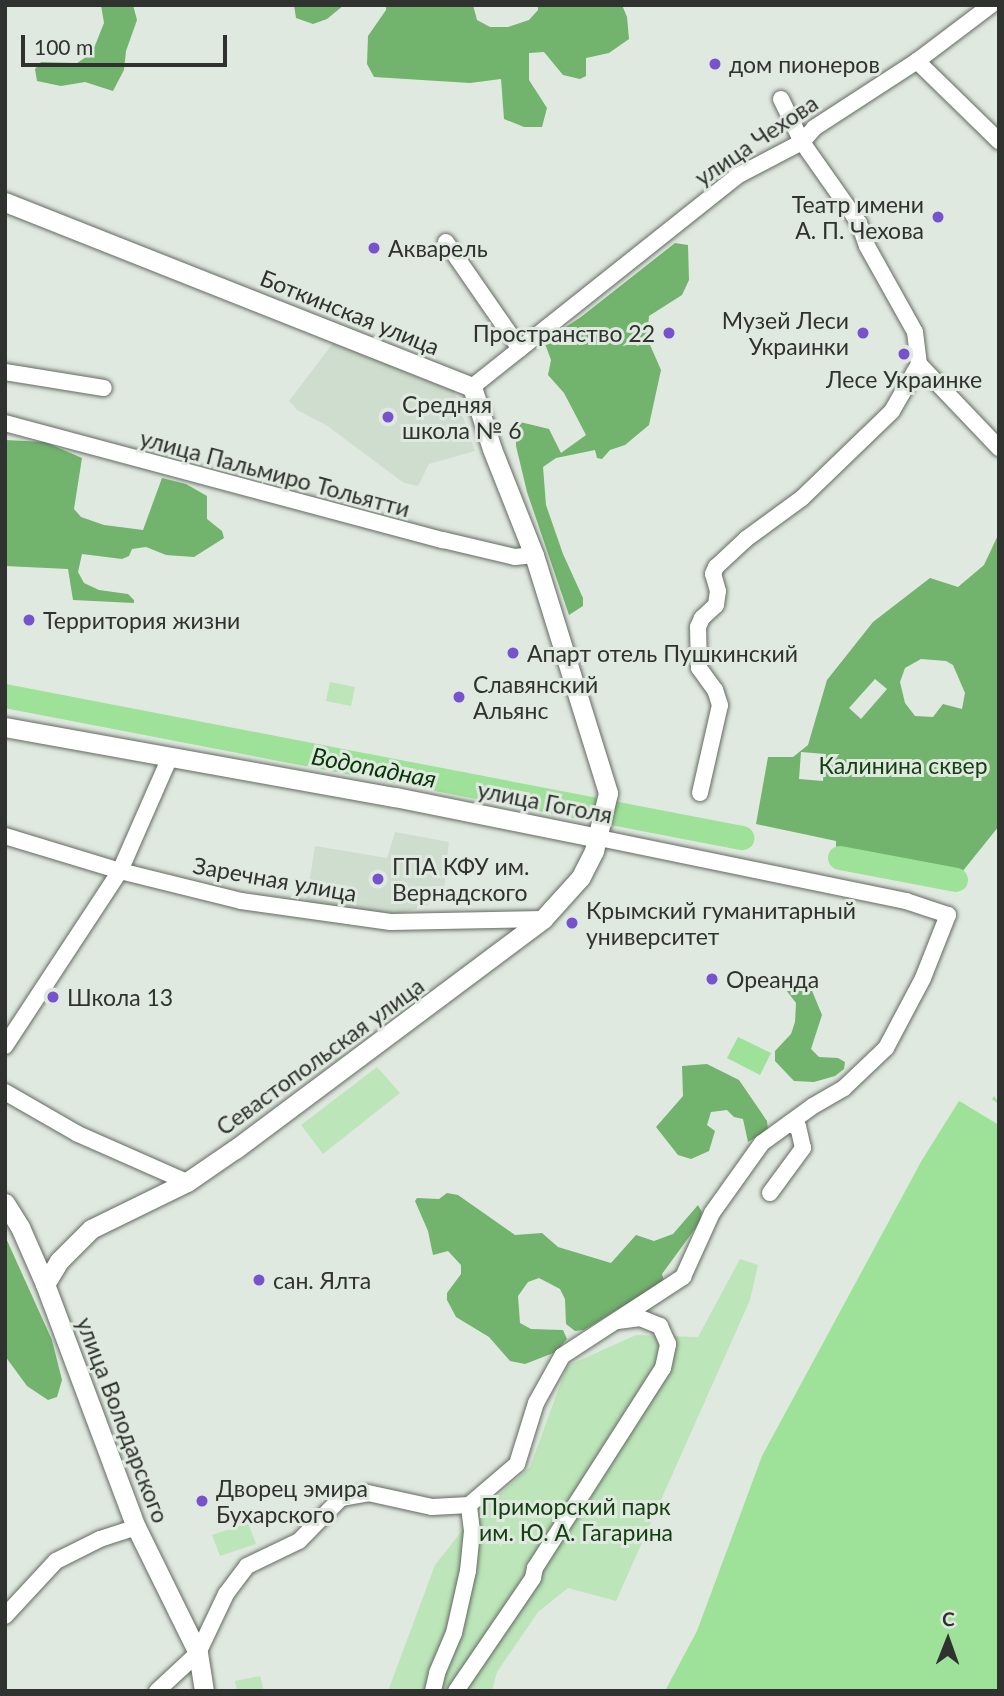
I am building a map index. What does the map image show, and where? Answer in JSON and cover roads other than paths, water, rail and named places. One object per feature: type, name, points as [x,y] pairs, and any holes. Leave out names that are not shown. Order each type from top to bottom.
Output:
[{"type":"main road","name":"Боткинская улица","points":[[5,202],[472,387]]},
{"type":"main road","points":[[472,387],[492,449],[534,555]]},
{"type":"main road","name":"Севастопольская улица","points":[[45,1284],[60,1261],[91,1229],[187,1182],[444,995],[543,919],[580,878],[599,832],[608,793],[534,555]]},
{"type":"main road","name":"улица Гоголя","points":[[5,727],[599,832]]},
{"type":"main road","name":"улица Володарского","points":[[5,1203],[20,1227],[45,1284],[136,1527],[198,1653],[204,1691]]},
{"type":"street","name":"улица Чехова","points":[[472,387],[737,176],[802,142],[814,128],[917,61],[991,5]]},
{"type":"street","points":[[917,61],[999,141]]},
{"type":"street","points":[[782,99],[802,142],[859,223],[867,246],[915,332],[919,363],[999,448]]},
{"type":"street","points":[[446,243],[520,349]]},
{"type":"street","points":[[700,793],[720,705],[715,691],[699,668],[698,627],[702,618],[716,605],[718,591],[713,575],[716,567],[746,539],[802,498],[892,411],[919,363]]},
{"type":"street","points":[[5,372],[104,388]]},
{"type":"street","name":"улица Пальмиро Тольятти","points":[[5,424],[443,540],[516,557],[534,555]]},
{"type":"street","points":[[5,1046],[120,871],[170,757]]},
{"type":"street","name":"улица Гоголя","points":[[599,832],[906,901],[948,915],[923,978],[886,1048],[844,1088],[788,1124]]},
{"type":"street","name":"Заречная улица","points":[[5,836],[120,871],[241,901],[391,922],[543,919]]},
{"type":"street","points":[[5,1091],[78,1134],[187,1182]]},
{"type":"street","points":[[157,1691],[198,1653],[226,1594],[247,1566],[299,1541],[341,1498],[368,1493],[432,1507],[469,1505],[517,1464],[536,1403],[562,1356],[683,1277],[712,1213],[762,1143],[788,1124],[798,1127],[803,1148],[770,1194]]},
{"type":"street","points":[[456,1691],[533,1578],[542,1556],[663,1368],[668,1344],[660,1326],[640,1318],[617,1322]]},
{"type":"street","points":[[433,1691],[437,1673],[454,1633],[468,1571],[472,1531],[469,1505]]},
{"type":"street","points":[[5,1616],[56,1560],[100,1539],[136,1527]]},
{"type":"waterway","name":"Водопадная","points":[[5,696],[742,838]]},
{"type":"waterway","name":"Водопадная","points":[[840,858],[956,880]]},
{"type":"place","name":"дом пионеров","points":[[715,64]]},
{"type":"place","name":"Театр имени А. П. Чехова","points":[[938,217]]},
{"type":"place","name":"Акварель","points":[[374,248]]},
{"type":"place","name":"Пространство 22","points":[[669,333]]},
{"type":"place","name":"Музей Леси Украинки","points":[[863,333]]},
{"type":"place","name":"Лесе Украинке","points":[[904,354]]},
{"type":"place","name":"Средняя школа № 6","points":[[388,417]]},
{"type":"place","name":"Территория жизни","points":[[29,620]]},
{"type":"place","name":"Апарт отель Пушкинский","points":[[513,653]]},
{"type":"place","name":"Славянский Альянс","points":[[459,697]]},
{"type":"place","name":"ГПА КФУ им. Вернадского","points":[[378,879]]},
{"type":"place","name":"Крымский гуманитарный университет","points":[[572,923]]},
{"type":"place","name":"Ореанда","points":[[712,979]]},
{"type":"place","name":"Школа 13","points":[[53,997]]},
{"type":"place","name":"сан. Ялта","points":[[259,1280]]},
{"type":"place","name":"Дворец эмира Бухарского","points":[[202,1501]]},
{"type":"park label","name":"Калинина сквер","points":[[903,765]]},
{"type":"park label","name":"Приморский парк им. Ю. А. Гагарина","points":[[576,1519]]}]
